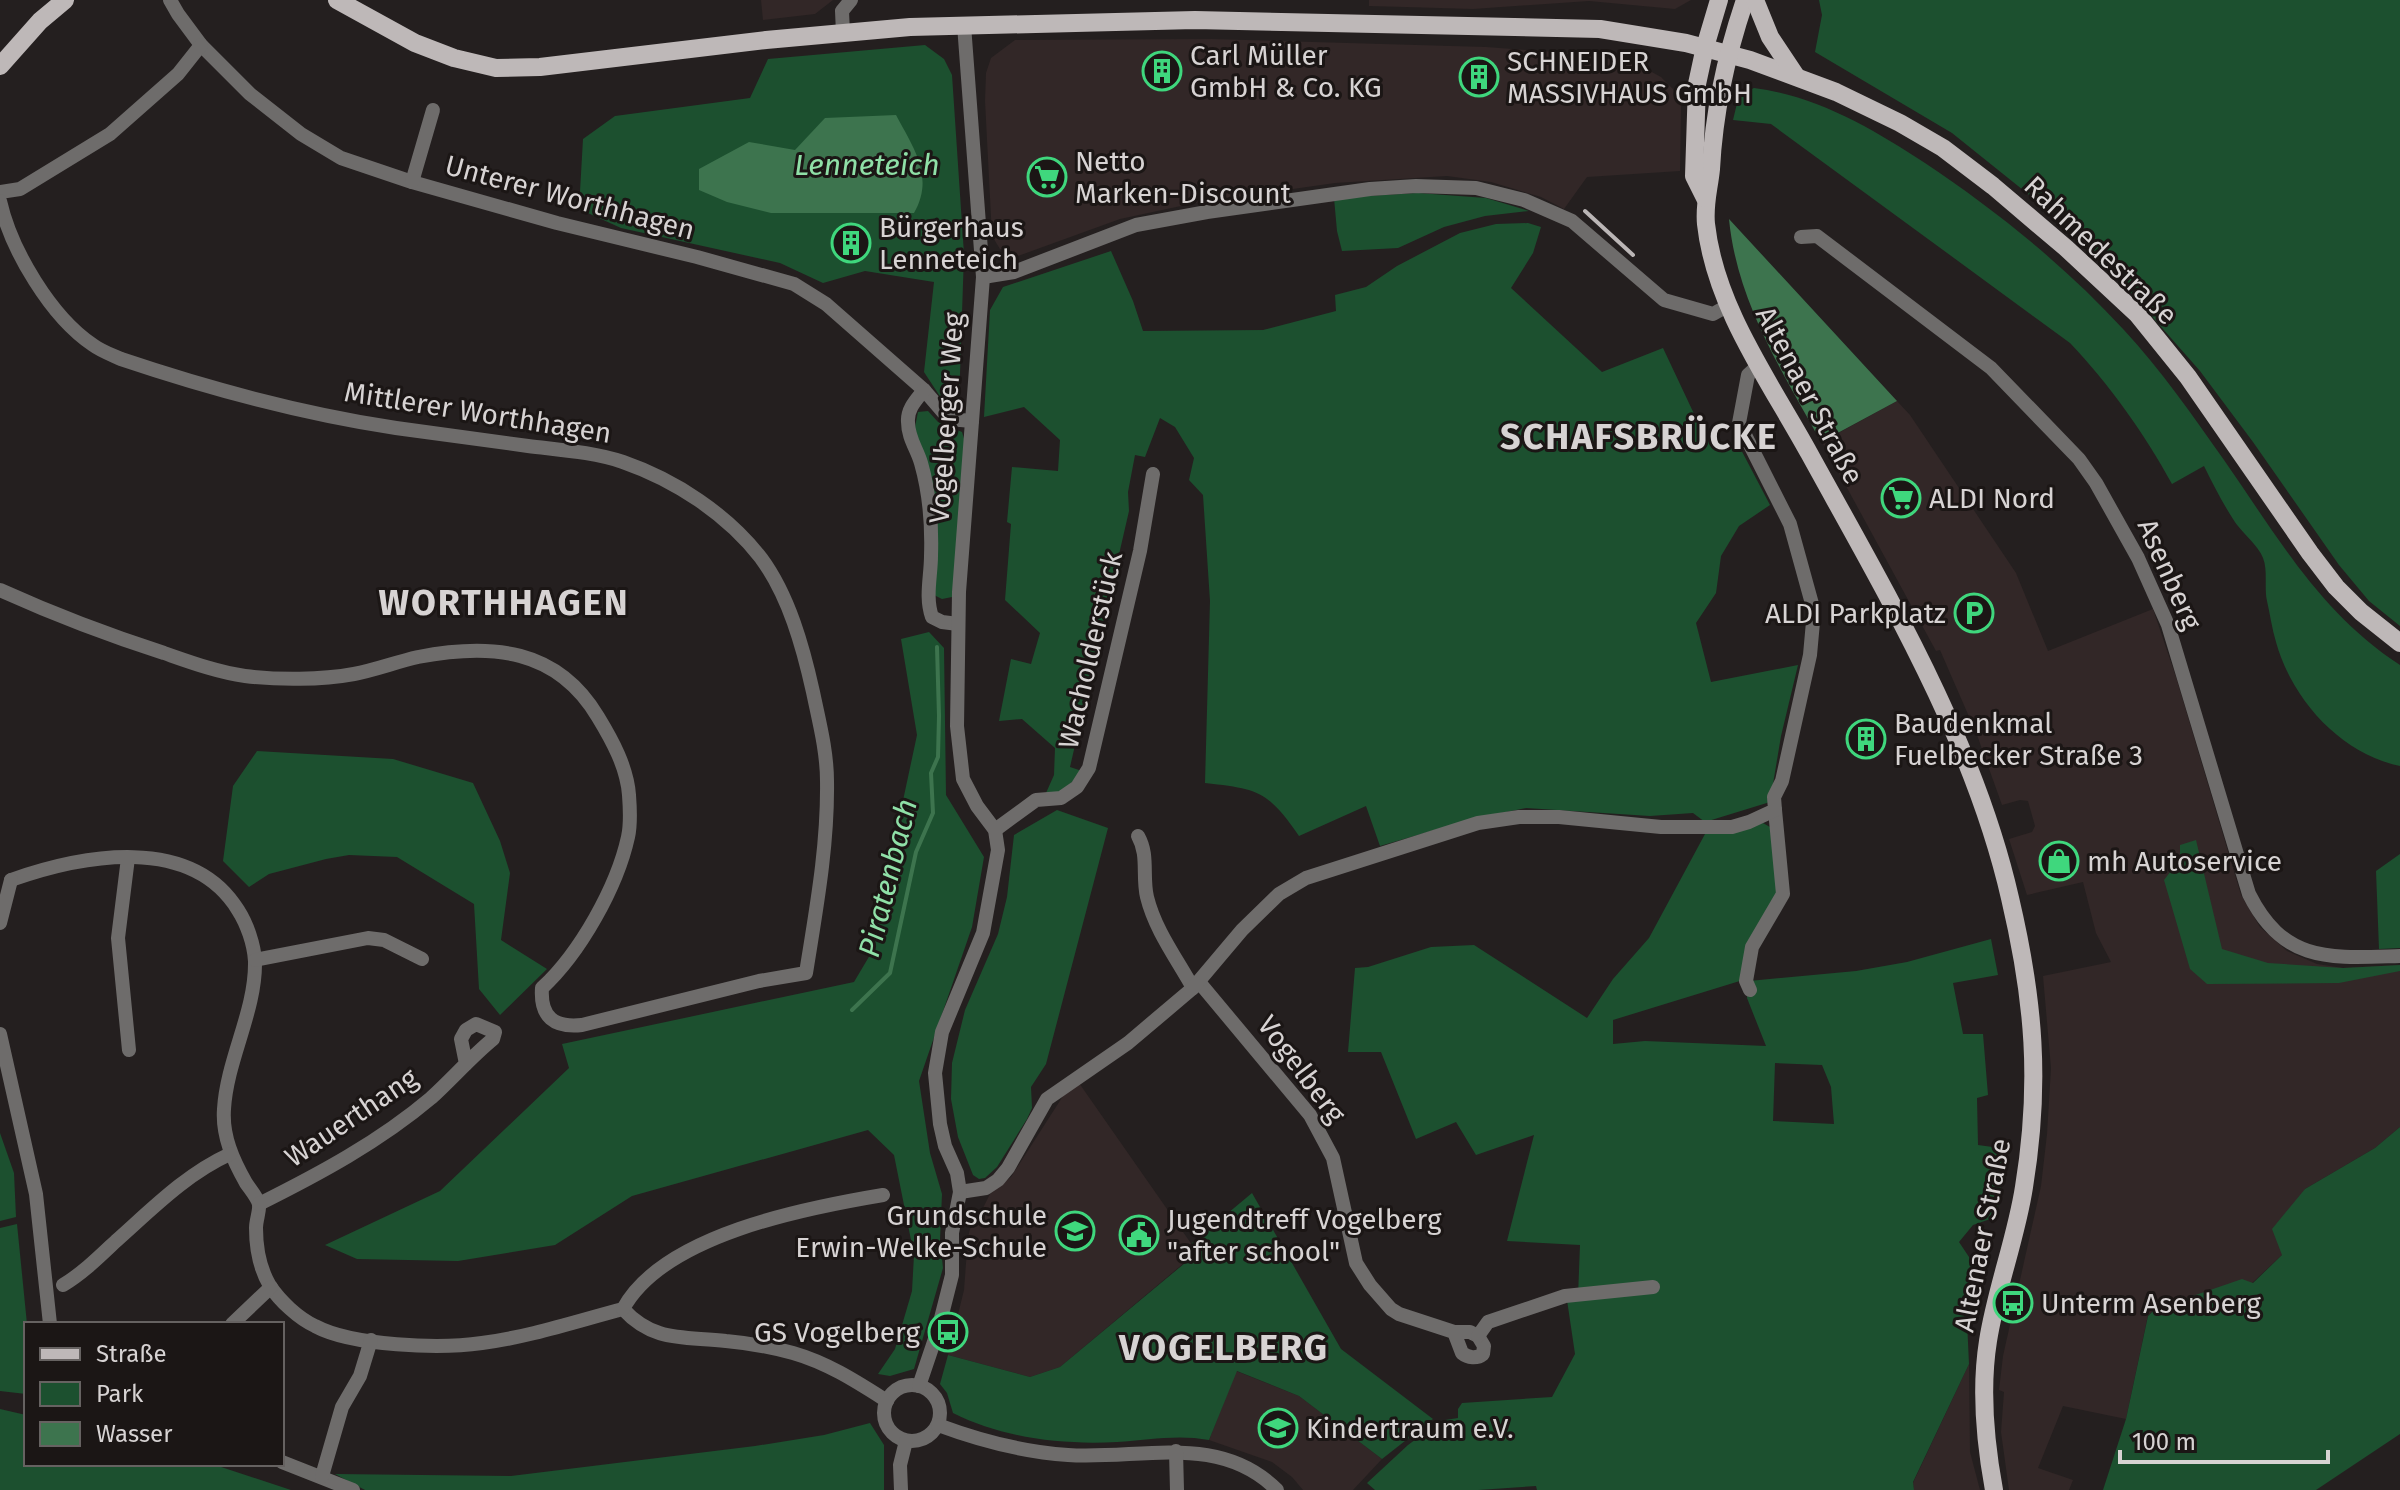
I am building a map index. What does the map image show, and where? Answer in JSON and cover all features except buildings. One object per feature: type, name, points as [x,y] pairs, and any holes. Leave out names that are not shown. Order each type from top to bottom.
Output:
[{"type":"main road","points":[[0,66],[40,21],[65,0]]},
{"type":"main road","name":"Rahmedestraße","points":[[337,0],[415,43],[454,58],[496,68],[540,67],[843,33],[964,25],[1195,20],[1600,29],[1705,47],[1796,76],[1876,111],[1943,148],[1993,186],[2138,315],[2188,377],[2336,587],[2400,643]]},
{"type":"main road","name":"Altenaer Straße","points":[[1705,198],[1694,176],[1697,84],[1719,0]]},
{"type":"main road","name":"Altenaer Straße","points":[[1745,0],[1727,54],[1718,98],[1705,198],[1706,227],[1713,257],[1729,305],[1759,365],[1920,658],[1983,810],[2005,876],[2020,943],[2034,1049],[2034,1099],[2022,1198],[1985,1362],[1985,1433],[1994,1490]]},
{"type":"main road","points":[[1755,0],[1770,37],[1796,76]]},
{"type":"street","name":"Unterer Worthhagen","points":[[170,0],[201,45],[250,94],[301,134],[341,158],[412,182],[557,223],[794,284],[826,304],[924,390],[949,419],[972,421]]},
{"type":"street","points":[[843,33],[842,11],[851,0]]},
{"type":"street","name":"Vogelberger Weg","points":[[964,25],[983,277],[958,624],[957,726],[963,779],[977,806],[995,830]]},
{"type":"street","points":[[0,192],[20,189],[110,134],[178,74],[201,45]]},
{"type":"street","points":[[412,182],[433,110]]},
{"type":"street","points":[[983,277],[1014,272],[1136,225],[1218,210],[1370,189],[1416,186],[1476,188],[1524,200],[1572,221],[1664,300],[1713,314],[1729,305]]},
{"type":"street","name":"Mittlerer Worthhagen","points":[[0,201],[8,227],[25,262],[69,325],[94,347],[147,368],[295,408],[393,427],[585,452],[624,462],[667,481],[713,509],[760,558],[783,595],[804,655],[822,734],[827,780],[821,882],[806,973],[759,981],[582,1025],[564,1027],[548,1016],[542,1006],[542,988],[571,955],[616,874],[629,835],[630,810],[629,787],[612,740],[576,686],[547,664],[506,650],[462,651],[419,657],[352,674],[280,679],[243,676],[116,637],[0,590]]},
{"type":"street","name":"Asenberg","points":[[1801,237],[1817,236],[1991,368],[2079,459],[2096,483],[2138,558],[2164,615],[2249,894],[2266,923],[2285,940],[2309,953],[2343,958],[2400,956]]},
{"type":"street","points":[[1750,990],[1746,981],[1752,947],[1783,894],[1774,797],[1782,781],[1810,655],[1814,611],[1790,524],[1739,423],[1748,375],[1759,365]]},
{"type":"street","name":"Vogelberger Weg","points":[[924,390],[911,407],[907,419],[909,436],[921,463],[928,506],[931,553],[928,606],[932,617],[958,624]]},
{"type":"street","name":"Wacholderstück","points":[[995,830],[1036,800],[1061,798],[1077,787],[1089,768],[1140,551],[1153,474]]},
{"type":"street","points":[[960,1192],[986,1188],[998,1180],[1047,1099],[1128,1043],[1196,985],[1242,930],[1279,894],[1306,878],[1478,823],[1519,817],[1559,817],[1661,827],[1732,827],[1775,810]]},
{"type":"street","points":[[919,1386],[952,1275],[952,1233],[960,1192],[957,1173],[945,1146],[940,1124],[935,1073],[942,1032],[983,933],[998,850],[995,830]]},
{"type":"street","name":"Vogelberg","points":[[1138,836],[1143,846],[1146,893],[1151,912],[1196,985],[1310,1115],[1333,1158],[1356,1263],[1370,1285],[1399,1314],[1454,1332],[1470,1332],[1478,1336],[1484,1346],[1483,1354],[1470,1357],[1462,1353],[1454,1332]]},
{"type":"street","points":[[0,923],[6,875],[94,858],[163,860],[187,866],[208,877],[228,894],[245,921],[255,960],[224,1110],[230,1154],[259,1204],[256,1228],[259,1261],[271,1287],[298,1316],[336,1334],[404,1344],[482,1343],[623,1309],[634,1289],[670,1262],[738,1229],[776,1216],[883,1195]]},
{"type":"street","points":[[128,858],[118,938],[129,1050]]},
{"type":"street","points":[[255,960],[368,938],[384,940],[422,959]]},
{"type":"street","points":[[0,1034],[36,1194],[50,1322]]},
{"type":"street","name":"Wauerthang","points":[[259,1204],[327,1170],[364,1147],[431,1097],[466,1064]]},
{"type":"street","points":[[63,1285],[205,1166],[230,1154]]},
{"type":"street","points":[[234,1322],[271,1287]]},
{"type":"street","name":"Vogelberg","points":[[1478,1336],[1488,1322],[1565,1296],[1653,1287]]},
{"type":"street","points":[[623,1309],[636,1324],[662,1335],[749,1343],[808,1358],[849,1376],[887,1401]]},
{"type":"street","points":[[322,1476],[342,1407],[360,1376],[371,1340]]},
{"type":"street","points":[[919,1386],[935,1397],[939,1406],[938,1425],[921,1440],[906,1441],[886,1424],[887,1401],[902,1387],[919,1386]]},
{"type":"street","points":[[938,1425],[972,1438],[1032,1452],[1126,1455],[1176,1451],[1217,1455],[1254,1472],[1277,1490]]},
{"type":"street","points":[[901,1490],[900,1465],[906,1441]]},
{"type":"street","points":[[1176,1451],[1177,1490]]},
{"type":"street","points":[[284,1463],[353,1490]]},
{"type":"shaded area","points":[[761,0],[833,0],[815,14],[763,20]]},
{"type":"shaded area","points":[[1369,0],[1691,0],[1675,9],[1589,1],[1473,9],[1369,6]]},
{"type":"shaded area","points":[[1212,39],[1486,47],[1582,54],[1637,64],[1661,77],[1673,89],[1681,106],[1680,171],[1587,177],[1564,209],[1541,197],[1491,182],[1447,176],[1335,183],[1195,203],[1120,219],[1018,256],[1000,249],[992,236],[985,101],[986,73],[991,58],[1015,40]]},
{"type":"shaded area","points":[[1897,401],[1910,415],[2016,573],[2048,651],[2153,609],[2241,895],[2260,927],[2287,951],[2317,964],[2343,968],[2400,965],[2400,1127],[2375,1148],[2305,1189],[2282,1255],[2252,1283],[2155,1309],[2148,1315],[2126,1419],[2063,1406],[2038,1468],[2073,1480],[2069,1490],[2009,1490],[2001,1432],[2004,1392],[1999,1390],[2003,1356],[2041,1186],[2047,1134],[2051,1068],[2043,976],[2111,962],[2096,933],[2083,882],[2027,895],[2009,839],[2032,832],[2035,826],[2028,801],[2002,805],[1977,735],[1940,650],[1936,651],[1822,442]]},
{"type":"shaded area","name":"Grundschule Erwin-Welke-Schule","points":[[1079,1083],[1197,1252],[1060,1367],[1030,1377],[948,1355],[964,1290],[968,1237],[974,1214],[982,1210],[990,1194],[1011,1177],[1063,1096]]},
{"type":"shaded area","points":[[1969,1364],[1970,1452],[1980,1490],[1914,1490],[1913,1483]]},
{"type":"shaded area","name":"Kindertraum e.V.","points":[[1236,1371],[1299,1396],[1382,1459],[1353,1490],[1303,1490],[1272,1462],[1209,1440]]},
{"type":"green space","points":[[1819,0],[2400,0],[2400,626],[2369,601],[2339,565],[2200,371],[2104,262],[2028,194],[1952,133],[1815,52],[1822,15]]},
{"type":"green space","points":[[925,45],[944,59],[952,75],[964,254],[959,403],[941,398],[924,372],[934,282],[865,271],[823,283],[780,263],[621,228],[579,209],[583,139],[615,116],[750,98],[768,59]]},
{"type":"green space","points":[[1754,88],[1822,106],[1865,126],[1925,163],[2029,240],[2124,330],[2176,394],[2302,572],[2346,622],[2400,665],[2400,766],[2358,750],[2339,737],[2307,704],[2284,663],[2273,632],[2263,558],[2233,519],[2204,466],[2172,484],[2126,410],[2070,343],[1771,124],[1733,120],[1739,95]]},
{"type":"green space","points":[[1418,193],[1486,198],[1529,211],[1485,216],[1444,227],[1398,248],[1342,251],[1334,198]]},
{"type":"green space","points":[[1528,223],[1541,227],[1533,253],[1511,288],[1602,372],[1663,348],[1696,418],[1715,448],[1737,442],[1770,505],[1739,526],[1721,556],[1716,593],[1696,623],[1711,682],[1798,665],[1781,736],[1770,802],[1705,822],[1693,813],[1650,816],[1526,808],[1476,818],[1380,846],[1366,806],[1299,836],[1279,810],[1261,795],[1238,787],[1205,783],[1210,601],[1203,495],[1189,480],[1194,458],[1175,427],[1160,418],[1145,457],[1135,455],[1128,492],[1129,511],[1070,767],[1082,771],[1063,792],[1046,793],[1054,775],[1055,748],[1022,719],[999,721],[1011,659],[1031,664],[1040,633],[1005,600],[1012,467],[1058,471],[1060,440],[1024,407],[984,417],[990,310],[1003,287],[1111,251],[1143,331],[1263,330],[1336,311],[1335,295],[1366,287],[1397,266],[1460,233],[1496,224]]},
{"type":"green space","points":[[928,411],[938,422],[962,432],[967,449],[952,597],[942,599],[934,595],[914,432],[918,412]]},
{"type":"green space","points":[[929,632],[944,648],[946,795],[984,857],[972,927],[919,1081],[930,1153],[942,1194],[940,1240],[943,1268],[914,1369],[890,1376],[878,1374],[895,1349],[912,1291],[914,1255],[894,1155],[868,1130],[632,1196],[555,1245],[458,1261],[357,1259],[325,1245],[440,1191],[569,1068],[562,1044],[854,982],[870,955],[917,735],[901,639]]},
{"type":"green space","points":[[257,751],[393,759],[473,783],[500,841],[510,873],[501,940],[547,969],[500,1015],[479,989],[474,904],[397,857],[349,855],[326,859],[269,874],[249,887],[223,861],[233,786]]},
{"type":"green space","points":[[1057,810],[1108,828],[1046,1064],[1031,1087],[1032,1108],[997,1167],[985,1178],[979,1179],[973,1175],[958,1137],[951,1099],[952,1063],[965,1010],[998,934],[1007,897],[1014,835]]},
{"type":"green space","points":[[1763,823],[1770,827],[1780,895],[1743,980],[1613,1020],[1613,1044],[1645,1041],[1766,1046],[1747,998],[1749,981],[1856,971],[1907,962],[1991,939],[1998,975],[1953,983],[1963,1034],[1983,1034],[1988,1095],[1977,1098],[1978,1145],[2007,1149],[1996,1217],[1973,1225],[1959,1242],[1979,1272],[1967,1321],[1969,1364],[1913,1482],[1914,1490],[1537,1490],[1536,1486],[1478,1490],[1375,1490],[1367,1483],[1435,1425],[1458,1418],[1462,1403],[1552,1397],[1575,1354],[1567,1300],[1578,1297],[1580,1245],[1507,1241],[1534,1135],[1476,1155],[1456,1122],[1416,1139],[1381,1052],[1348,1052],[1355,968],[1368,967],[1431,947],[1474,945],[1587,1018],[1613,979],[1649,938],[1705,834],[1734,832]],"holes":[[[1775,1063],[1822,1065],[1831,1087],[1834,1124],[1773,1121]]]},
{"type":"green space","points":[[2196,840],[2222,949],[2268,963],[2343,968],[2400,965],[2400,971],[2339,983],[2207,984],[2190,969],[2164,880],[2180,859],[2180,845]]},
{"type":"green space","points":[[2400,854],[2400,948],[2379,949],[2376,871]]},
{"type":"green space","points":[[2400,1127],[2400,1434],[2316,1490],[2103,1490],[2126,1419],[2148,1316],[2155,1309],[2242,1279],[2253,1283],[2282,1255],[2272,1229],[2305,1189],[2375,1148]]},
{"type":"green space","points":[[0,1133],[14,1173],[16,1217],[0,1221]]},
{"type":"green space","points":[[1252,1193],[1341,1349],[1433,1419],[1382,1459],[1299,1396],[1237,1371],[1209,1440],[1174,1437],[1096,1443],[1054,1441],[1012,1434],[953,1413],[947,1393],[940,1384],[948,1355],[1030,1377],[1060,1367],[1197,1253],[1191,1244]]},
{"type":"green space","points":[[17,1224],[27,1322],[24,1322],[24,1394],[0,1391],[0,1228]]},
{"type":"green space","points":[[0,1409],[24,1415],[24,1466],[218,1466],[291,1490],[0,1490]]},
{"type":"green space","points":[[870,1423],[884,1445],[884,1490],[365,1490],[335,1474],[511,1476],[755,1446],[824,1435]]},
{"type":"water","name":"Lenneteich","points":[[896,115],[915,151],[922,175],[920,200],[914,213],[771,213],[727,202],[699,190],[699,169],[749,142],[795,150],[825,118]]},
{"type":"water","points":[[1729,219],[1897,401],[1821,442],[1751,307],[1741,279]]},
{"type":"waterway","name":"Piratenbach","points":[[852,1010],[890,973],[916,852],[933,813],[931,773],[938,757],[939,716],[937,647]]},
{"type":"railway","points":[[1585,211],[1633,255]]},
{"type":"place","name":"Carl Müller GmbH & Co. KG","points":[[1162,71]]},
{"type":"place","name":"SCHNEIDER MASSIVHAUS GmbH","points":[[1479,77]]},
{"type":"place","name":"Netto Marken-Discount","points":[[1047,177]]},
{"type":"place","name":"Bürgerhaus Lenneteich","points":[[851,243]]},
{"type":"place","name":"ALDI Nord","points":[[1901,498]]},
{"type":"place","name":"ALDI Parkplatz","points":[[1974,613]]},
{"type":"place","name":"Baudenkmal Fuelbecker Straße 3","points":[[1866,739]]},
{"type":"place","name":"mh Autoservice","points":[[2059,861]]},
{"type":"place","name":"Grundschule Erwin-Welke-Schule","points":[[1075,1231]]},
{"type":"place","name":"Jugendtreff Vogelberg \"after school\"","points":[[1139,1235]]},
{"type":"place","name":"Unterm Asenberg","points":[[2013,1303]]},
{"type":"place","name":"GS Vogelberg","points":[[948,1332]]},
{"type":"place","name":"Kindertraum e.V.","points":[[1278,1428]]},
{"type":"district","name":"SCHAFSBRÜCKE","points":[[1639,436]]},
{"type":"district","name":"WORTHHAGEN","points":[[504,602]]},
{"type":"district","name":"VOGELBERG","points":[[1224,1347]]}]
